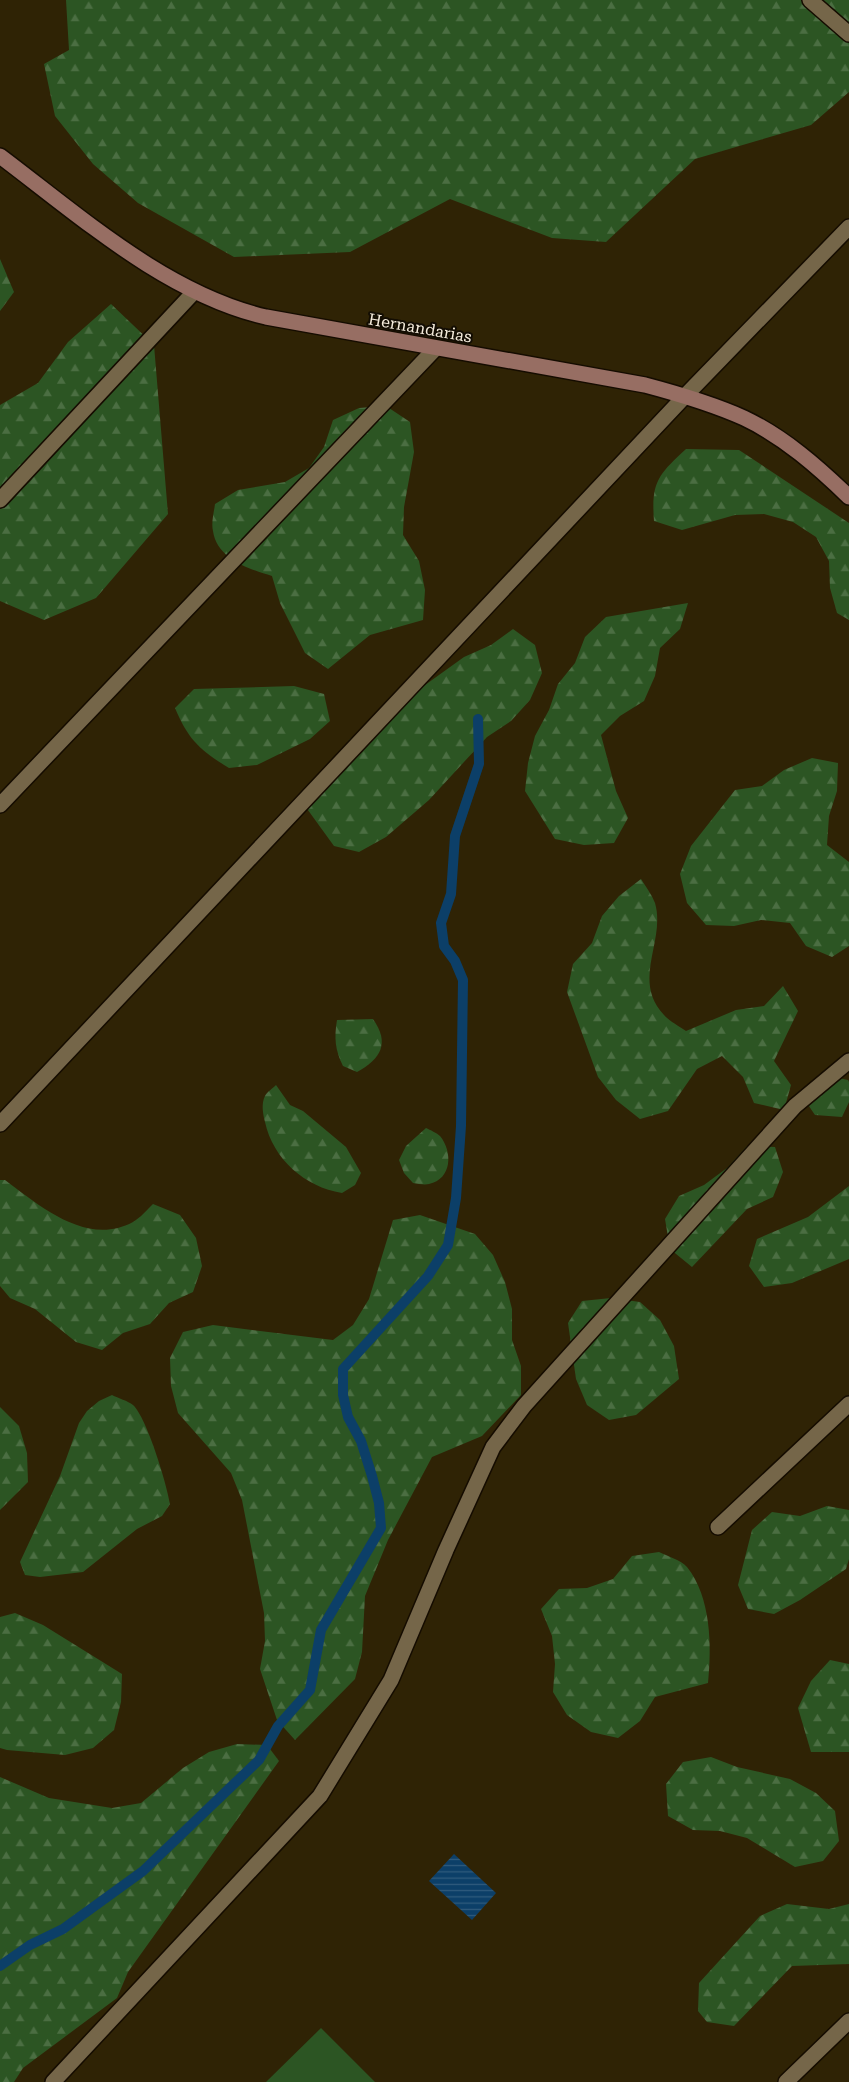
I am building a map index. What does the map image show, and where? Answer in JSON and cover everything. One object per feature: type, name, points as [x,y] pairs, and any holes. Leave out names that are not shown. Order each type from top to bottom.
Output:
[{"type":"street","points":[[810,0],[849,34]]},
{"type":"street","name":"Hernandarias","points":[[0,156],[144,262],[194,292],[236,310],[266,318],[435,349],[645,385],[685,396],[745,419],[783,441],[820,470],[849,497]]},
{"type":"street","points":[[0,1124],[685,396],[849,226]]},
{"type":"street","points":[[0,500],[194,292]]},
{"type":"street","points":[[0,804],[435,349]]},
{"type":"street","points":[[53,2082],[320,1796],[391,1680],[446,1550],[493,1447],[524,1406],[796,1106],[849,1061]]},
{"type":"street","points":[[718,1527],[849,1404]]},
{"type":"street","points":[[786,2082],[849,2021]]},
{"type":"green space","points":[[66,0],[849,0],[849,92],[811,125],[695,159],[606,242],[552,238],[450,199],[350,252],[234,257],[138,203],[93,164],[55,116],[44,64],[69,50]]},
{"type":"green space","points":[[0,259],[14,292],[0,311]]},
{"type":"green space","points":[[111,304],[154,345],[168,514],[96,598],[44,620],[0,601],[0,405],[38,383],[68,342]]},
{"type":"green space","points":[[386,406],[410,422],[414,452],[404,507],[403,535],[419,561],[425,590],[423,620],[370,635],[328,669],[305,653],[280,603],[272,576],[244,566],[227,556],[221,549],[212,528],[215,504],[238,490],[285,482],[309,468],[324,447],[333,420],[359,408]]},
{"type":"green space","points":[[686,449],[739,450],[849,523],[849,620],[837,613],[830,588],[829,561],[816,537],[793,522],[764,514],[735,515],[682,530],[654,521],[654,497],[658,480]]},
{"type":"green space","points":[[688,603],[680,629],[660,648],[655,676],[644,701],[620,716],[601,735],[616,791],[628,818],[614,843],[584,845],[555,839],[525,791],[528,763],[535,736],[549,710],[558,684],[575,663],[585,637],[606,617]]},
{"type":"green space","points":[[513,629],[535,645],[542,673],[530,700],[511,721],[487,737],[429,800],[386,837],[359,852],[334,846],[305,806],[318,782],[350,739],[464,657],[491,645]]},
{"type":"green space","points":[[294,686],[324,694],[330,721],[310,739],[257,765],[229,768],[210,756],[196,744],[185,729],[175,708],[194,689]]},
{"type":"green space","points":[[812,758],[838,763],[837,791],[829,816],[827,845],[849,862],[849,946],[832,957],[806,946],[790,923],[761,920],[734,926],[706,925],[687,903],[680,874],[691,846],[735,790],[762,786],[784,770]]},
{"type":"green space","points":[[641,879],[654,900],[657,917],[651,960],[650,988],[655,1002],[669,1019],[686,1031],[736,1010],[764,1006],[783,986],[798,1011],[774,1061],[791,1085],[784,1110],[754,1103],[743,1077],[722,1056],[697,1069],[668,1111],[640,1119],[616,1100],[598,1077],[567,992],[573,964],[592,943],[602,916],[619,896]]},
{"type":"green space","points":[[373,1019],[381,1036],[382,1043],[377,1056],[372,1062],[357,1072],[343,1066],[336,1044],[337,1020]]},
{"type":"green space","points":[[820,1074],[848,1080],[849,1102],[842,1117],[815,1115],[800,1093]]},
{"type":"green space","points":[[276,1085],[290,1105],[303,1111],[346,1147],[361,1173],[355,1185],[342,1193],[328,1190],[303,1178],[283,1159],[269,1135],[263,1112],[265,1096]]},
{"type":"green space","points":[[426,1128],[439,1135],[444,1142],[447,1150],[448,1164],[446,1171],[437,1181],[427,1184],[413,1183],[404,1173],[399,1160],[406,1146]]},
{"type":"green space","points":[[747,1146],[775,1147],[783,1172],[773,1197],[747,1209],[692,1267],[670,1249],[665,1219],[679,1196],[704,1185],[727,1168]]},
{"type":"green space","points":[[0,1180],[5,1180],[49,1211],[82,1227],[99,1230],[116,1228],[133,1222],[153,1204],[180,1215],[196,1238],[202,1266],[193,1292],[169,1303],[150,1324],[123,1333],[102,1350],[76,1342],[35,1309],[10,1298],[0,1286]]},
{"type":"green space","points":[[849,1186],[849,1259],[792,1283],[764,1287],[749,1266],[757,1239],[808,1217]]},
{"type":"green space","points":[[420,1215],[475,1234],[493,1255],[505,1282],[512,1309],[512,1340],[521,1366],[521,1395],[482,1436],[432,1457],[388,1540],[365,1596],[362,1652],[355,1679],[295,1740],[277,1720],[260,1669],[265,1641],[264,1613],[242,1500],[231,1473],[178,1413],[171,1386],[170,1358],[183,1332],[213,1325],[333,1340],[353,1325],[369,1299],[393,1220]]},
{"type":"green space","points":[[611,1298],[640,1302],[660,1320],[674,1346],[679,1379],[636,1415],[609,1420],[587,1405],[576,1379],[568,1323],[582,1301]]},
{"type":"green space","points":[[112,1395],[133,1405],[144,1423],[156,1452],[170,1504],[162,1516],[137,1529],[83,1572],[40,1577],[25,1575],[20,1562],[60,1476],[79,1423],[87,1411],[99,1401]]},
{"type":"green space","points":[[0,1407],[19,1426],[27,1453],[28,1482],[0,1510]]},
{"type":"green space","points":[[827,1506],[849,1510],[849,1559],[846,1569],[800,1600],[774,1614],[748,1609],[738,1585],[752,1530],[772,1512],[800,1516]]},
{"type":"green space","points":[[659,1552],[678,1560],[687,1567],[701,1593],[708,1622],[710,1653],[708,1683],[655,1697],[640,1721],[618,1738],[591,1732],[567,1715],[553,1692],[555,1664],[552,1636],[541,1609],[559,1589],[587,1588],[613,1579],[632,1556]]},
{"type":"green space","points":[[15,1613],[43,1625],[122,1674],[121,1702],[114,1730],[93,1748],[65,1755],[0,1748],[0,1617]]},
{"type":"green space","points":[[830,1660],[849,1664],[849,1752],[811,1752],[798,1708],[811,1681]]},
{"type":"green space","points":[[237,1744],[267,1745],[279,1761],[128,1972],[117,1998],[23,2068],[14,2082],[0,2082],[0,1777],[49,1798],[112,1808],[141,1803],[183,1768],[209,1752]]},
{"type":"green space","points":[[711,1757],[737,1767],[790,1779],[816,1793],[835,1811],[839,1841],[823,1861],[795,1867],[747,1838],[720,1831],[693,1830],[668,1816],[666,1784],[683,1762]]},
{"type":"green space","points":[[787,1904],[829,1909],[849,1904],[849,1964],[792,1966],[734,2026],[707,2022],[698,2011],[699,1983],[760,1916]]},
{"type":"green space","points":[[321,2028],[375,2082],[266,2082]]},
{"type":"water","points":[[454,1854],[496,1893],[472,1920],[429,1881]]},
{"type":"waterway","points":[[0,1966],[30,1945],[63,1929],[143,1871],[259,1760],[278,1726],[310,1690],[321,1630],[381,1528],[379,1503],[372,1476],[361,1441],[348,1417],[343,1395],[343,1369],[428,1276],[448,1245],[456,1198],[461,1126],[463,980],[455,961],[444,946],[441,923],[451,894],[455,836],[479,764],[478,719]]}]
